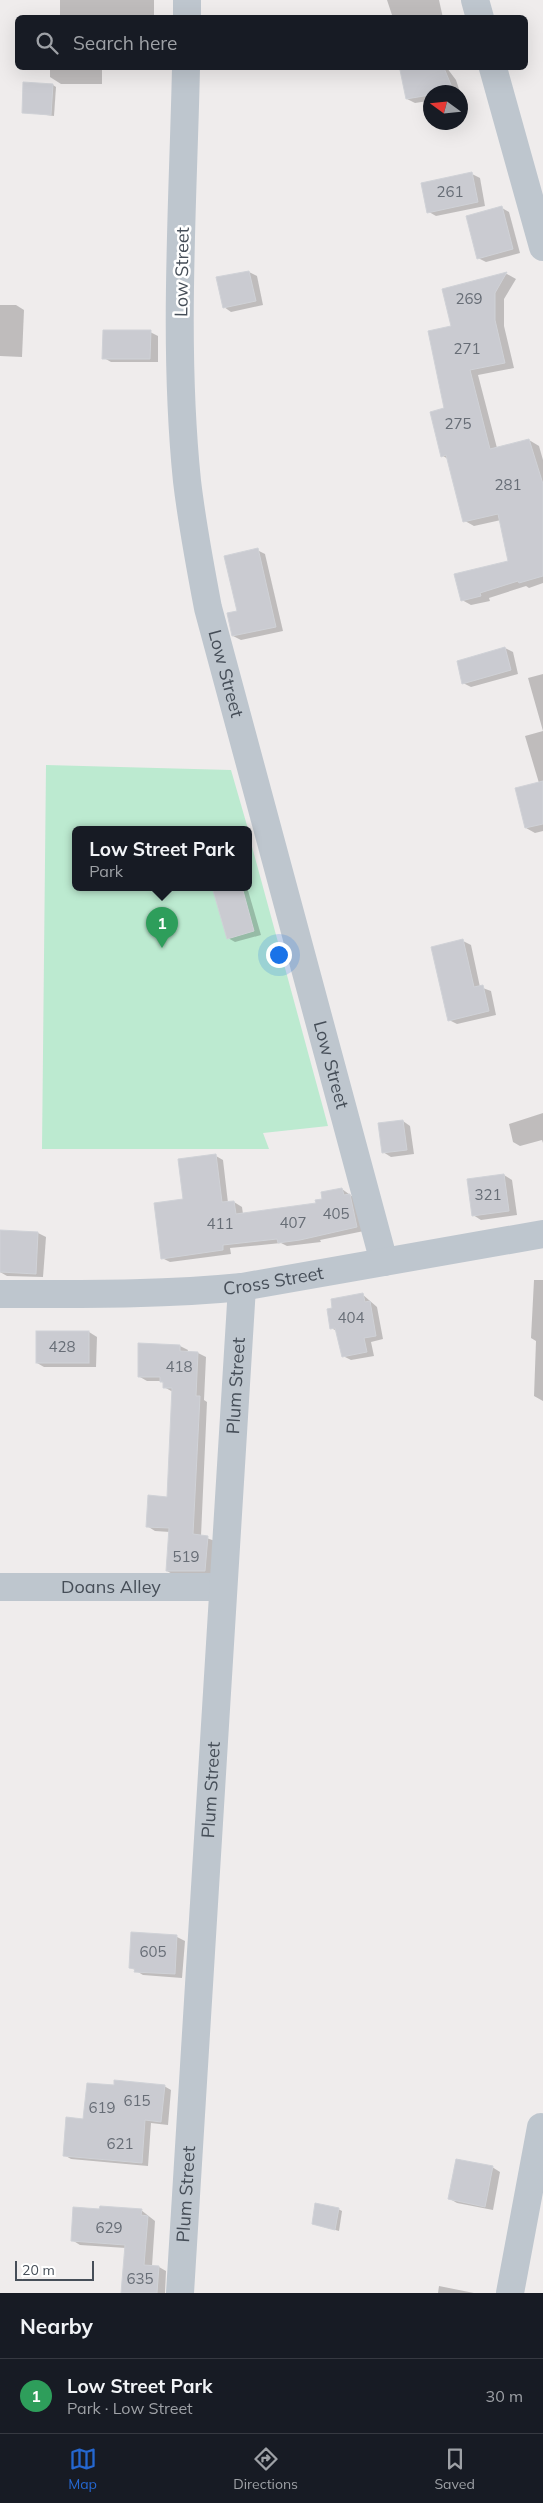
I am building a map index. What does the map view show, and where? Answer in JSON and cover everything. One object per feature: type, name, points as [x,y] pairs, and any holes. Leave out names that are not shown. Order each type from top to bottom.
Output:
[{"type":"street","points":[[187,0],[187,15]]},
{"type":"street","points":[[475,0],[479,15]]},
{"type":"street","name":"Low Street","points":[[186,70],[182,373],[185,444],[192,522],[208,608],[384,1262]]},
{"type":"street","points":[[495,70],[543,246]]},
{"type":"street","name":"Cross Street","points":[[0,1294],[117,1293],[242,1287],[543,1234]]},
{"type":"street","name":"Plum Street","points":[[180,2293],[242,1287]]},
{"type":"street","name":"Doans Alley","points":[[0,1587],[224,1587]]},
{"type":"street","points":[[510,2293],[541,2127]]},
{"type":"green space","points":[[46,765],[231,770],[247,826],[72,826],[72,891],[252,891],[252,847],[328,1126],[263,1133],[269,1149],[42,1149]]},
{"type":"building","points":[[400,70],[445,70],[451,85],[423,85],[423,96],[406,99]]},
{"type":"building","points":[[23,82],[53,84],[51,115],[22,113]]},
{"type":"building","points":[[472,172],[478,202],[427,213],[421,183]]},
{"type":"building","points":[[502,206],[513,249],[477,259],[466,216]]},
{"type":"building","points":[[249,271],[256,301],[223,308],[216,277]]},
{"type":"building","points":[[507,272],[495,293],[495,320],[505,363],[470,370],[490,449],[529,439],[543,484],[543,576],[519,583],[518,581],[480,593],[481,596],[461,601],[454,574],[508,561],[498,514],[463,522],[446,455],[441,457],[430,412],[444,408],[428,331],[451,326],[442,289]]},
{"type":"building","points":[[103,330],[151,330],[150,359],[102,359]]},
{"type":"building","points":[[258,548],[276,627],[232,636],[227,613],[237,611],[224,556]]},
{"type":"building","points":[[505,647],[511,670],[462,684],[457,661]]},
{"type":"building","points":[[543,781],[543,824],[525,828],[515,788]]},
{"type":"building","points":[[213,891],[243,891],[254,931],[227,939]]},
{"type":"building","points":[[463,939],[474,987],[483,985],[489,1011],[448,1021],[431,947]]},
{"type":"building","points":[[403,1120],[407,1150],[382,1153],[378,1123]]},
{"type":"building","points":[[216,1154],[222,1202],[234,1201],[236,1214],[316,1203],[315,1200],[322,1199],[321,1192],[342,1188],[344,1195],[350,1194],[357,1227],[278,1243],[277,1239],[223,1245],[223,1250],[161,1259],[154,1203],[183,1199],[178,1159]]},
{"type":"building","points":[[504,1174],[509,1211],[472,1216],[467,1179]]},
{"type":"building","points":[[0,1230],[38,1232],[36,1274],[0,1272]]},
{"type":"building","points":[[363,1293],[365,1302],[370,1301],[376,1336],[364,1338],[367,1352],[342,1357],[335,1328],[330,1329],[327,1309],[332,1308],[331,1299]]},
{"type":"building","points":[[36,1331],[89,1331],[89,1363],[36,1363]]},
{"type":"building","points":[[138,1343],[180,1345],[180,1351],[198,1352],[196,1396],[200,1396],[193,1534],[208,1536],[205,1571],[166,1571],[169,1528],[146,1527],[148,1495],[167,1497],[172,1388],[163,1388],[163,1382],[160,1382],[160,1377],[138,1377]]},
{"type":"building","points":[[131,1932],[177,1935],[175,1974],[134,1972],[135,1969],[129,1968]]},
{"type":"building","points":[[114,2080],[165,2085],[161,2122],[145,2120],[142,2163],[63,2156],[66,2117],[83,2119],[87,2083],[114,2085]]},
{"type":"building","points":[[456,2159],[493,2166],[485,2207],[448,2199]]},
{"type":"building","points":[[315,2203],[339,2208],[335,2230],[312,2224]]},
{"type":"building","points":[[100,2206],[142,2209],[141,2215],[148,2216],[144,2265],[159,2266],[157,2293],[121,2293],[125,2245],[71,2241],[73,2207],[99,2209]]},
{"type":"place","name":"Low Street Park","points":[[162,948]]}]
